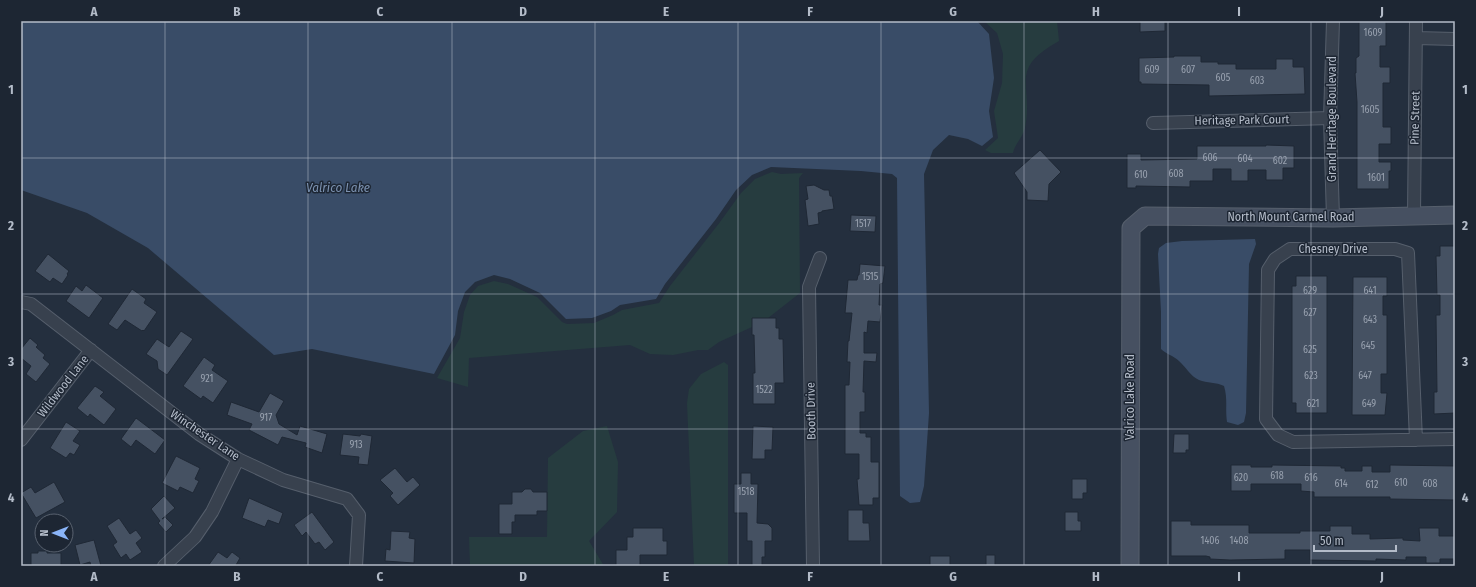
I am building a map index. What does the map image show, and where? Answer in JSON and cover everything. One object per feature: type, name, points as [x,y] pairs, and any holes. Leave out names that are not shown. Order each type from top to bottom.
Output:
[{"type":"street","name":"Grand Heritage Boulevard","points":[[1333,21],[1330,118],[1333,218]]},
{"type":"street","name":"Pine Street","points":[[1414,215],[1416,21]]},
{"type":"street","points":[[1416,38],[1455,39]]},
{"type":"street","name":"Heritage Park Court","points":[[1153,123],[1330,118]]},
{"type":"street","name":"North Mount Carmel Road","points":[[1130,228],[1145,216],[1333,218],[1455,215]]},
{"type":"street","name":"Valrico Lake Road","points":[[1130,228],[1130,566]]},
{"type":"street","name":"Chesney Drive","points":[[1416,440],[1408,253],[1395,249],[1290,249],[1275,259],[1268,270],[1266,419],[1278,434],[1293,442],[1416,440],[1455,439]]},
{"type":"street","name":"Booth Drive","points":[[813,566],[809,288],[820,258]]},
{"type":"street","name":"Winchester Lane","points":[[21,302],[32,304],[199,434],[238,459],[283,480],[347,499],[359,515],[356,566]]},
{"type":"street","name":"Wildwood Lane","points":[[21,440],[91,350]]},
{"type":"street","points":[[164,566],[195,537],[212,512],[238,459]]},
{"type":"green space","points":[[984,21],[1057,21],[1059,41],[1043,51],[1033,61],[1028,70],[1026,79],[1027,113],[1025,128],[1013,153],[991,153],[985,150],[998,138],[994,111],[1002,83],[1003,54],[997,33]]},
{"type":"green space","points":[[772,172],[781,174],[803,173],[799,178],[800,293],[763,322],[719,342],[708,350],[698,350],[673,355],[650,354],[630,345],[469,358],[468,387],[437,378],[460,338],[464,312],[470,295],[478,286],[494,281],[508,284],[537,297],[562,322],[567,324],[594,323],[622,310],[659,303],[670,286],[741,193],[755,179]]},
{"type":"green space","points":[[724,362],[728,365],[728,566],[694,566],[687,403],[689,389],[701,374]]},
{"type":"green space","points":[[607,426],[618,462],[617,512],[589,541],[604,566],[470,566],[469,537],[547,537],[548,458],[583,431]]},
{"type":"water","name":"Valrico Lake","points":[[21,21],[977,21],[989,34],[994,78],[989,111],[993,137],[982,146],[968,139],[949,135],[933,150],[924,174],[929,413],[924,486],[920,502],[910,503],[900,496],[897,178],[892,174],[861,171],[771,167],[752,175],[736,190],[716,219],[665,284],[656,299],[620,305],[611,311],[592,318],[566,319],[540,293],[510,279],[494,275],[475,282],[465,292],[458,311],[455,335],[434,374],[312,349],[274,355],[148,248],[87,213],[21,190]]},
{"type":"water","points":[[1255,239],[1256,244],[1249,264],[1246,413],[1244,422],[1238,425],[1227,422],[1226,395],[1224,386],[1199,380],[1191,374],[1182,363],[1161,349],[1158,254],[1159,248],[1166,243],[1182,241]]},
{"type":"building","points":[[1140,21],[1165,21],[1165,31],[1140,32]]},
{"type":"building","points":[[1359,21],[1386,21],[1386,46],[1380,46],[1380,67],[1390,67],[1390,83],[1383,83],[1383,127],[1391,127],[1391,144],[1379,144],[1379,162],[1391,162],[1391,171],[1389,171],[1389,189],[1357,189],[1357,102],[1355,73],[1356,58],[1359,56]]},
{"type":"building","points":[[1201,56],[1201,62],[1236,64],[1236,69],[1276,69],[1276,59],[1293,59],[1293,67],[1304,67],[1305,94],[1209,96],[1209,85],[1141,84],[1141,82],[1139,82],[1139,58]]},
{"type":"building","points":[[1197,146],[1294,146],[1294,168],[1283,168],[1283,180],[1266,180],[1266,170],[1248,170],[1248,181],[1231,181],[1231,169],[1213,169],[1213,181],[1190,181],[1190,187],[1136,186],[1136,188],[1127,188],[1127,154],[1141,154],[1141,160],[1197,159]]},
{"type":"building","points":[[1040,150],[1061,172],[1049,184],[1048,201],[1027,200],[1027,192],[1014,173]]},
{"type":"building","points":[[814,185],[824,190],[829,190],[830,196],[832,196],[834,209],[818,213],[819,224],[808,226],[805,200],[808,199],[806,186]]},
{"type":"building","points":[[851,215],[876,216],[875,232],[850,231]]},
{"type":"building","points":[[1440,246],[1455,246],[1455,413],[1434,414],[1434,392],[1437,392],[1436,315],[1440,315],[1440,295],[1437,295],[1436,256],[1440,256]]},
{"type":"building","points":[[48,254],[69,271],[62,284],[53,278],[50,282],[35,271]]},
{"type":"building","points":[[860,264],[885,266],[883,283],[880,284],[879,305],[882,305],[880,322],[868,321],[867,333],[864,332],[864,353],[877,353],[876,362],[864,361],[863,392],[865,392],[865,412],[860,412],[860,433],[866,433],[866,437],[871,437],[871,462],[879,462],[879,498],[873,498],[873,505],[859,505],[857,479],[859,479],[859,454],[845,454],[845,385],[849,385],[850,362],[847,362],[852,313],[845,313],[848,280],[857,280]]},
{"type":"building","points":[[1296,276],[1327,276],[1327,413],[1296,413],[1296,403],[1292,403],[1292,286],[1296,286]]},
{"type":"building","points":[[1353,277],[1387,277],[1387,296],[1383,296],[1383,315],[1387,315],[1387,374],[1381,374],[1381,393],[1387,393],[1385,415],[1352,415]]},
{"type":"building","points":[[86,285],[103,298],[89,318],[66,301],[76,286],[82,291]]},
{"type":"building","points":[[132,289],[146,299],[144,303],[157,312],[144,331],[125,320],[117,330],[108,324]]},
{"type":"building","points":[[752,318],[776,318],[776,328],[779,328],[779,339],[783,339],[784,383],[775,383],[775,404],[753,404],[753,373],[755,373]]},
{"type":"building","points":[[181,331],[193,339],[167,375],[158,369],[157,361],[146,354],[157,339],[169,347]]},
{"type":"building","points":[[30,338],[38,345],[36,347],[45,355],[43,358],[50,364],[36,382],[26,374],[31,366],[21,358],[21,349]]},
{"type":"building","points":[[204,357],[215,365],[212,370],[228,381],[213,403],[203,396],[201,399],[183,386]]},
{"type":"building","points":[[95,386],[104,392],[100,396],[116,409],[104,425],[90,414],[88,417],[77,408]]},
{"type":"building","points":[[270,393],[284,401],[276,415],[279,424],[297,435],[300,426],[327,434],[322,453],[305,447],[306,443],[282,437],[278,445],[249,430],[252,424],[227,415],[231,402],[259,412]]},
{"type":"building","points":[[136,418],[165,440],[155,454],[136,440],[131,447],[121,439]]},
{"type":"building","points":[[66,422],[80,431],[73,441],[80,445],[74,455],[70,453],[66,458],[50,448]]},
{"type":"building","points":[[753,426],[773,427],[772,450],[765,450],[765,459],[752,459]]},
{"type":"building","points":[[343,434],[360,436],[361,434],[372,436],[368,465],[358,464],[359,457],[340,455]]},
{"type":"building","points":[[1174,434],[1189,434],[1189,450],[1186,450],[1186,453],[1173,453]]},
{"type":"building","points":[[176,456],[200,468],[195,479],[199,481],[193,493],[180,487],[178,491],[162,483]]},
{"type":"building","points":[[1231,465],[1251,465],[1251,467],[1272,467],[1272,465],[1341,466],[1341,468],[1345,468],[1345,471],[1362,471],[1362,466],[1372,466],[1372,472],[1390,472],[1390,465],[1455,466],[1455,500],[1390,499],[1390,497],[1314,497],[1314,492],[1301,491],[1301,484],[1251,484],[1251,491],[1231,491]]},
{"type":"building","points":[[395,468],[407,482],[413,477],[420,485],[398,505],[390,496],[393,493],[380,480]]},
{"type":"building","points":[[741,473],[751,473],[751,484],[758,484],[757,523],[768,524],[772,528],[772,541],[765,541],[765,557],[762,557],[762,566],[752,566],[752,541],[747,541],[747,513],[734,513],[734,484],[741,484]]},
{"type":"building","points":[[1072,479],[1087,479],[1087,493],[1083,493],[1083,499],[1072,499]]},
{"type":"building","points":[[54,482],[65,502],[45,513],[34,513],[34,515],[21,493],[31,487],[35,493]]},
{"type":"building","points":[[525,489],[531,489],[533,492],[547,492],[547,511],[537,511],[537,515],[515,515],[515,522],[512,522],[512,534],[499,534],[499,504],[512,504],[512,492],[522,492]]},
{"type":"building","points":[[164,496],[175,508],[162,519],[165,517],[173,525],[166,532],[158,523],[160,521],[151,509]]},
{"type":"building","points":[[249,498],[283,513],[279,524],[268,520],[265,527],[242,518]]},
{"type":"building","points":[[848,510],[863,510],[863,523],[869,523],[870,541],[848,541]]},
{"type":"building","points":[[312,512],[334,542],[325,550],[319,542],[315,544],[306,532],[302,536],[294,525]]},
{"type":"building","points":[[1065,512],[1078,512],[1078,521],[1081,521],[1081,531],[1065,531]]},
{"type":"building","points":[[119,518],[130,534],[136,530],[142,538],[136,543],[142,552],[130,560],[126,554],[121,558],[113,545],[117,542],[107,526]]},
{"type":"building","points":[[1171,521],[1191,521],[1191,525],[1249,525],[1249,533],[1300,533],[1300,531],[1330,531],[1330,526],[1352,526],[1352,534],[1370,534],[1370,539],[1403,538],[1403,540],[1420,541],[1419,528],[1439,528],[1439,536],[1455,536],[1455,559],[1440,559],[1440,563],[1426,563],[1426,557],[1406,557],[1406,560],[1376,559],[1376,561],[1310,560],[1310,550],[1285,550],[1285,559],[1230,560],[1210,559],[1210,557],[1206,556],[1171,556]]},
{"type":"building","points":[[633,528],[663,528],[663,541],[667,541],[667,555],[640,555],[640,566],[616,566],[616,550],[627,550],[627,537],[633,537]]},
{"type":"building","points":[[391,531],[410,532],[409,538],[415,539],[414,563],[385,561],[386,549],[390,550]]},
{"type":"building","points":[[94,540],[101,566],[91,566],[90,562],[80,565],[75,545]]},
{"type":"building","points":[[218,552],[227,558],[232,552],[240,558],[236,565],[238,566],[208,566]]},
{"type":"building","points":[[31,553],[61,553],[61,566],[31,566]]},
{"type":"building","points":[[986,555],[995,555],[995,566],[986,566]]},
{"type":"building","points":[[930,556],[950,556],[950,566],[930,566]]}]
